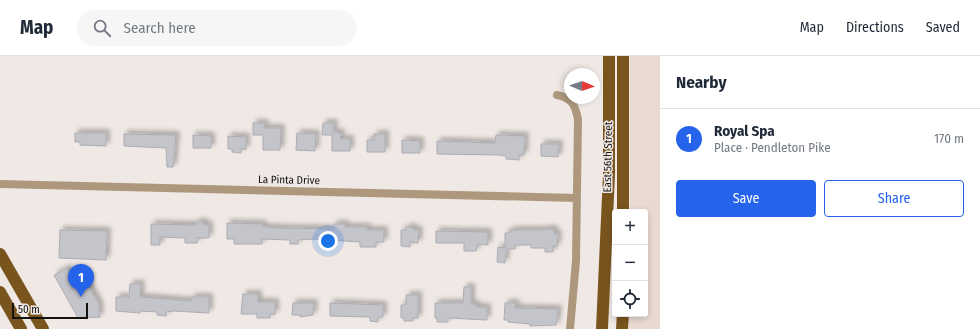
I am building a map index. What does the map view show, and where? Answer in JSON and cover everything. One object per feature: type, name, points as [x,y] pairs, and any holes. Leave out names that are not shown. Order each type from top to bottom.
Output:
[{"type":"main road","name":"East 56th Street","points":[[602,329],[608,174],[609,56]]},
{"type":"main road","name":"East 56th Street","points":[[623,56],[623,209]]},
{"type":"main road","points":[[0,254],[43,329]]},
{"type":"main road","points":[[0,294],[21,329]]},
{"type":"main road","points":[[622,329],[623,317]]},
{"type":"street","points":[[557,95],[564,96],[573,102],[578,119],[576,273],[570,329]]},
{"type":"street","name":"La Pinta Drive","points":[[0,184],[577,198]]},
{"type":"shaded area","points":[[630,56],[660,56],[660,329],[629,329],[629,317],[648,317],[648,209],[630,209]]},
{"type":"building","points":[[253,123],[265,123],[264,128],[281,128],[280,150],[263,150],[263,135],[253,135]]},
{"type":"building","points":[[323,123],[334,123],[333,132],[341,133],[340,139],[350,139],[350,151],[332,151],[332,135],[322,135]]},
{"type":"building","points":[[75,133],[106,133],[106,146],[80,145],[80,142],[75,142]]},
{"type":"building","points":[[297,133],[316,134],[315,151],[296,150]]},
{"type":"building","points":[[124,134],[176,135],[173,167],[167,167],[166,148],[124,146]]},
{"type":"building","points":[[374,134],[385,134],[385,152],[367,152],[367,140],[374,140]]},
{"type":"building","points":[[193,135],[211,136],[211,148],[193,148]]},
{"type":"building","points":[[496,135],[525,136],[524,155],[519,155],[519,160],[506,159],[506,156],[500,155],[437,154],[437,141],[495,143]]},
{"type":"building","points":[[228,136],[246,137],[246,149],[241,149],[241,153],[232,152],[232,149],[228,149]]},
{"type":"building","points":[[402,140],[420,141],[420,153],[402,153]]},
{"type":"building","points":[[541,144],[559,144],[558,157],[541,156]]},
{"type":"building","points":[[196,222],[204,222],[204,225],[209,225],[209,238],[197,238],[197,243],[185,243],[185,238],[160,237],[160,245],[151,245],[151,224],[196,225]]},
{"type":"building","points":[[227,223],[263,224],[263,227],[280,228],[334,229],[334,224],[345,224],[345,227],[367,227],[367,230],[384,230],[384,242],[376,242],[376,247],[360,247],[360,242],[314,239],[298,240],[298,244],[290,244],[290,240],[262,239],[262,244],[234,244],[234,239],[227,239]]},
{"type":"building","points":[[406,227],[419,230],[418,243],[410,242],[410,247],[401,246],[401,230],[406,230]]},
{"type":"building","points":[[554,229],[554,234],[558,234],[557,246],[553,246],[553,252],[545,252],[545,248],[531,248],[531,245],[515,245],[515,249],[506,249],[505,263],[497,262],[498,247],[505,248],[505,233],[510,233],[510,230]]},
{"type":"building","points":[[60,230],[107,231],[106,260],[59,258]]},
{"type":"building","points":[[436,231],[488,232],[488,245],[477,244],[476,251],[464,251],[464,243],[436,243]]},
{"type":"building","points":[[67,268],[80,290],[88,285],[99,304],[100,317],[78,318],[54,275]]},
{"type":"building","points":[[130,284],[141,284],[140,297],[191,301],[192,297],[209,297],[209,313],[174,311],[166,312],[166,316],[157,315],[157,312],[140,311],[140,313],[116,311],[116,297],[129,297]]},
{"type":"building","points":[[464,287],[471,287],[471,304],[476,304],[476,307],[487,307],[487,320],[448,318],[448,322],[437,322],[437,318],[435,318],[435,303],[463,303]]},
{"type":"building","points":[[243,294],[258,294],[258,302],[275,302],[275,314],[270,314],[270,318],[257,318],[257,314],[241,314]]},
{"type":"building","points":[[406,295],[418,295],[418,318],[413,318],[413,321],[404,321],[404,318],[401,318],[401,305],[406,305]]},
{"type":"building","points":[[293,303],[314,303],[313,315],[300,317],[300,315],[292,315]]},
{"type":"building","points":[[330,303],[383,305],[383,317],[378,317],[378,322],[370,321],[370,317],[330,316]]},
{"type":"building","points":[[505,303],[516,303],[515,308],[558,309],[556,325],[530,326],[530,324],[508,322],[508,320],[504,320]]},
{"type":"place","name":"Royal Spa","points":[[81,297]]}]
